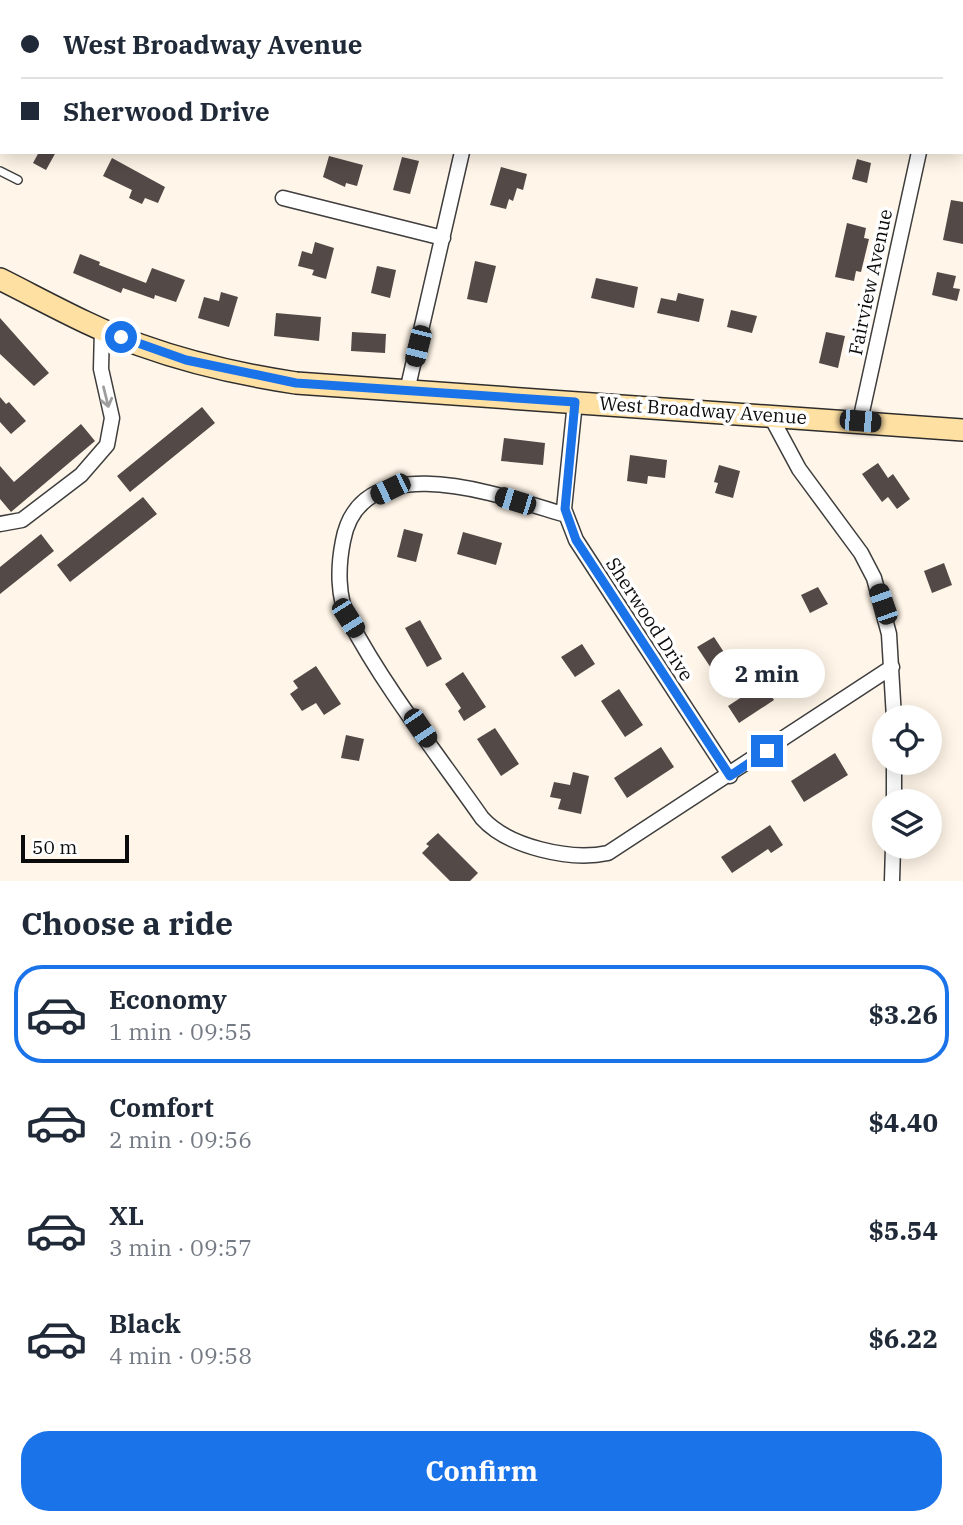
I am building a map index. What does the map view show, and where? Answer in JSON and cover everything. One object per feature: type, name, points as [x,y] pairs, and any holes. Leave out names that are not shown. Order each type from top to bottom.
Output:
[{"type":"main road","name":"West Broadway Avenue","points":[[0,279],[102,329],[186,360],[256,377],[296,383],[963,430]]},
{"type":"street","points":[[407,391],[461,154]]},
{"type":"street","name":"Fairview Avenue","points":[[860,421],[919,154]]},
{"type":"street","points":[[283,198],[443,238]]},
{"type":"street","points":[[0,524],[22,520],[81,475],[107,445],[112,418],[100,369],[102,329]]},
{"type":"street","name":"Sherwood Drive","points":[[575,402],[566,515],[576,540],[730,776]]},
{"type":"street","points":[[770,415],[799,470],[861,553],[874,578],[883,604],[892,667],[893,705]]},
{"type":"street","points":[[566,515],[457,486],[424,483],[390,489],[363,505],[355,514],[344,536],[340,576],[348,618],[482,818],[499,834],[514,842],[586,856],[608,853],[730,776],[892,667]]},
{"type":"street","points":[[892,881],[893,859]]},
{"type":"lane","points":[[0,170],[18,180]]},
{"type":"building","points":[[38,154],[55,154],[46,170],[33,163]]},
{"type":"building","points":[[329,156],[363,165],[357,186],[346,183],[345,187],[323,177]]},
{"type":"building","points":[[402,157],[419,161],[410,194],[393,190]]},
{"type":"building","points":[[112,158],[165,187],[158,203],[145,198],[142,204],[129,198],[132,190],[103,176]]},
{"type":"building","points":[[857,159],[871,163],[867,183],[852,179]]},
{"type":"building","points":[[501,167],[527,174],[523,190],[517,188],[513,201],[509,199],[506,209],[490,205]]},
{"type":"building","points":[[951,200],[963,202],[963,244],[943,240]]},
{"type":"building","points":[[847,223],[866,228],[864,238],[869,239],[861,272],[856,271],[854,281],[835,277]]},
{"type":"building","points":[[315,242],[334,248],[326,279],[312,275],[314,270],[298,266],[302,251],[312,254]]},
{"type":"building","points":[[80,254],[100,262],[99,265],[146,283],[152,268],[185,280],[176,302],[155,295],[154,299],[123,288],[121,293],[73,273]]},
{"type":"building","points":[[475,261],[496,266],[487,303],[467,299]]},
{"type":"building","points":[[377,266],[396,270],[390,298],[371,293]]},
{"type":"building","points":[[937,272],[956,276],[953,288],[960,289],[957,301],[932,295]]},
{"type":"building","points":[[596,278],[638,287],[634,308],[591,298]]},
{"type":"building","points":[[221,292],[238,297],[229,327],[198,318],[204,297],[219,301]]},
{"type":"building","points":[[678,293],[704,299],[699,322],[657,313],[661,298],[676,301]]},
{"type":"building","points":[[731,310],[757,316],[752,333],[727,327]]},
{"type":"building","points":[[276,313],[321,317],[319,341],[274,336]]},
{"type":"building","points":[[0,318],[49,373],[34,386],[0,354]]},
{"type":"building","points":[[352,332],[386,334],[385,353],[351,351]]},
{"type":"building","points":[[826,332],[845,336],[838,368],[819,363]]},
{"type":"building","points":[[0,397],[6,404],[9,402],[26,421],[11,434],[0,422]]},
{"type":"building","points":[[202,407],[215,423],[130,492],[117,476]]},
{"type":"building","points":[[81,424],[95,441],[11,512],[0,499],[0,466],[14,482]]},
{"type":"building","points":[[504,438],[545,443],[543,465],[501,461]]},
{"type":"building","points":[[630,455],[667,460],[665,478],[648,476],[647,484],[627,481]]},
{"type":"building","points":[[878,463],[888,478],[893,474],[910,499],[897,509],[888,497],[882,502],[862,474]]},
{"type":"building","points":[[719,465],[740,471],[733,498],[715,493],[718,483],[714,482]]},
{"type":"building","points":[[143,497],[157,514],[70,582],[57,565]]},
{"type":"building","points":[[404,529],[423,534],[416,562],[397,557]]},
{"type":"building","points":[[463,532],[502,543],[496,565],[457,554]]},
{"type":"building","points":[[41,534],[54,551],[0,594],[0,567]]},
{"type":"building","points":[[944,563],[952,585],[932,593],[924,571]]},
{"type":"building","points":[[818,587],[828,604],[810,613],[801,595]]},
{"type":"building","points":[[420,620],[442,659],[427,667],[405,628]]},
{"type":"building","points":[[714,637],[731,663],[715,674],[697,647]]},
{"type":"building","points":[[582,644],[595,664],[575,677],[561,657]]},
{"type":"building","points":[[316,666],[341,704],[324,715],[316,703],[302,711],[290,694],[298,688],[293,681]]},
{"type":"building","points":[[463,672],[486,707],[464,721],[458,711],[461,708],[445,684]]},
{"type":"building","points":[[763,683],[774,700],[739,723],[728,706]]},
{"type":"building","points":[[619,689],[643,725],[625,737],[601,701]]},
{"type":"building","points":[[495,728],[519,764],[501,776],[477,739]]},
{"type":"building","points":[[346,735],[364,739],[359,761],[341,758]]},
{"type":"building","points":[[661,747],[674,767],[627,798],[614,778]]},
{"type":"building","points":[[835,753],[848,775],[804,802],[791,781]]},
{"type":"building","points":[[573,772],[589,776],[581,814],[558,809],[561,799],[550,797],[554,782],[570,785]]},
{"type":"building","points":[[770,825],[783,845],[771,853],[768,849],[732,873],[721,857]]},
{"type":"building","points":[[438,833],[478,873],[470,881],[450,881],[422,853],[429,846],[426,844]]},
{"type":"route","points":[[121,337],[186,360],[256,377],[296,383],[575,402],[565,509],[576,540],[730,776],[767,751]]}]
